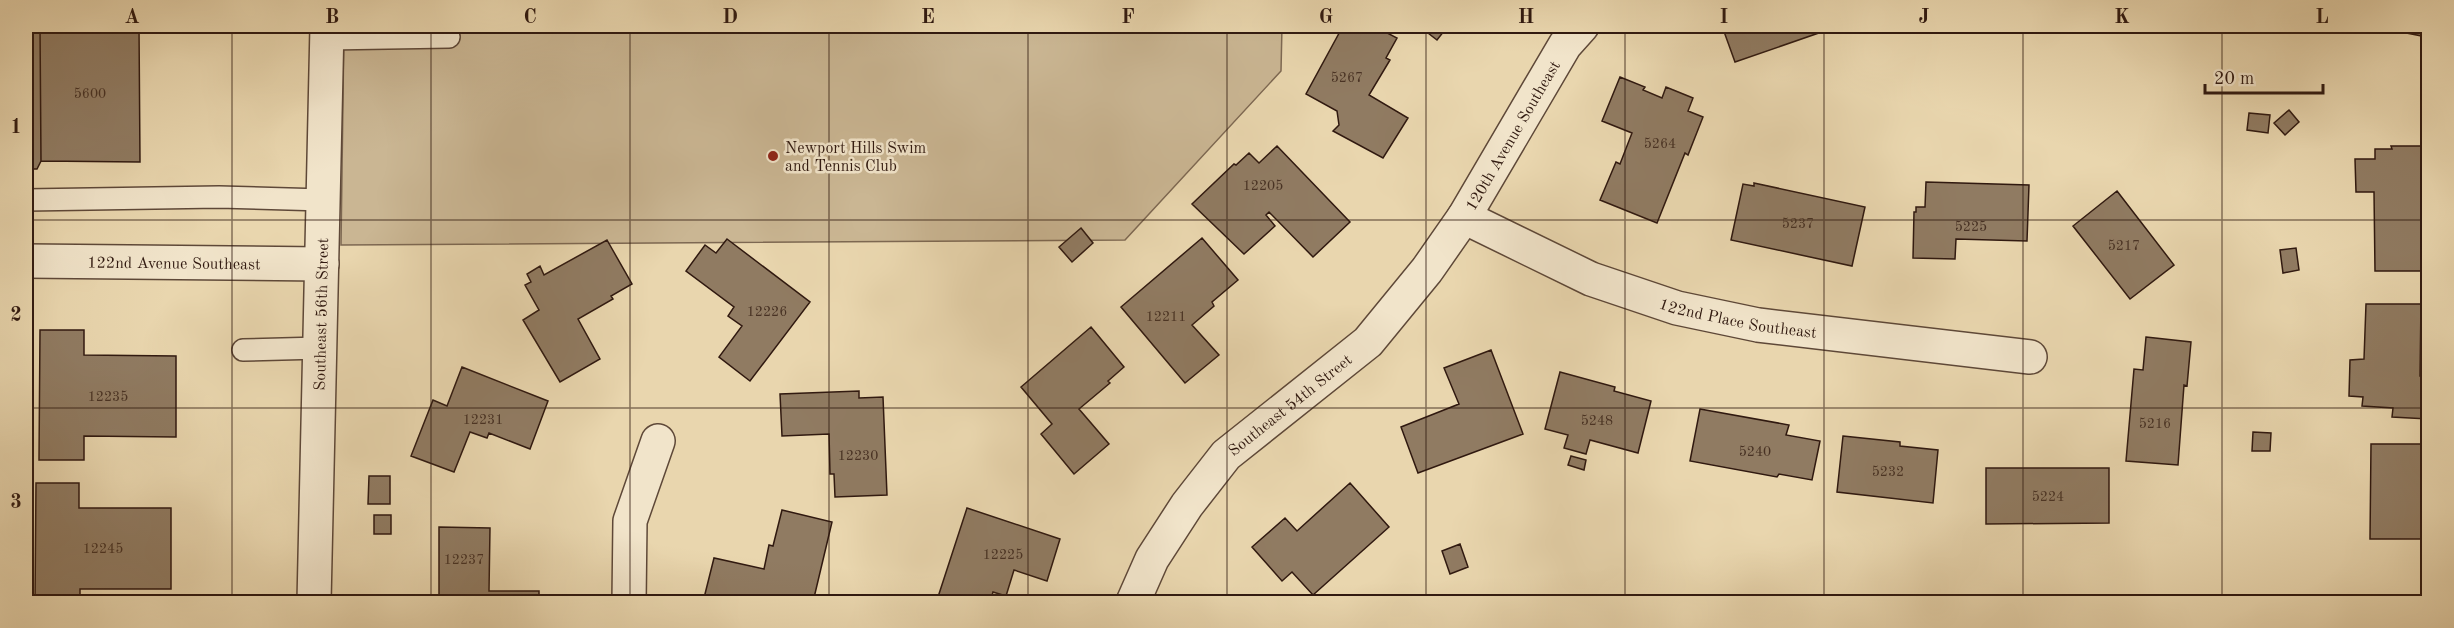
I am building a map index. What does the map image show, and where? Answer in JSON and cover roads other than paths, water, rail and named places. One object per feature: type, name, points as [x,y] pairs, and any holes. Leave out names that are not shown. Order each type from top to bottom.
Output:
[{"type":"street","name":"120th Avenue Southeast","points":[[1464,217],[1565,45],[1582,26]]},
{"type":"street","name":"Southeast 56th Street","points":[[314,603],[327,32]]},
{"type":"street","name":"122nd Place Southeast","points":[[1464,217],[1591,279],[1677,308],[1758,325],[2030,357]]},
{"type":"street","name":"Southeast 54th Street","points":[[1133,603],[1152,559],[1187,505],[1226,455],[1368,342],[1427,270],[1464,217]]},
{"type":"street","name":"122nd Avenue Southeast","points":[[26,261],[322,264]]},
{"type":"street","points":[[629,603],[630,522],[657,441]]},
{"type":"lane","points":[[327,32],[449,37]]},
{"type":"lane","points":[[26,200],[219,197],[323,200]]},
{"type":"lane","points":[[243,350],[320,348]]},
{"type":"place","name":"Newport Hills Swim and Tennis Club","points":[[773,156]]}]
